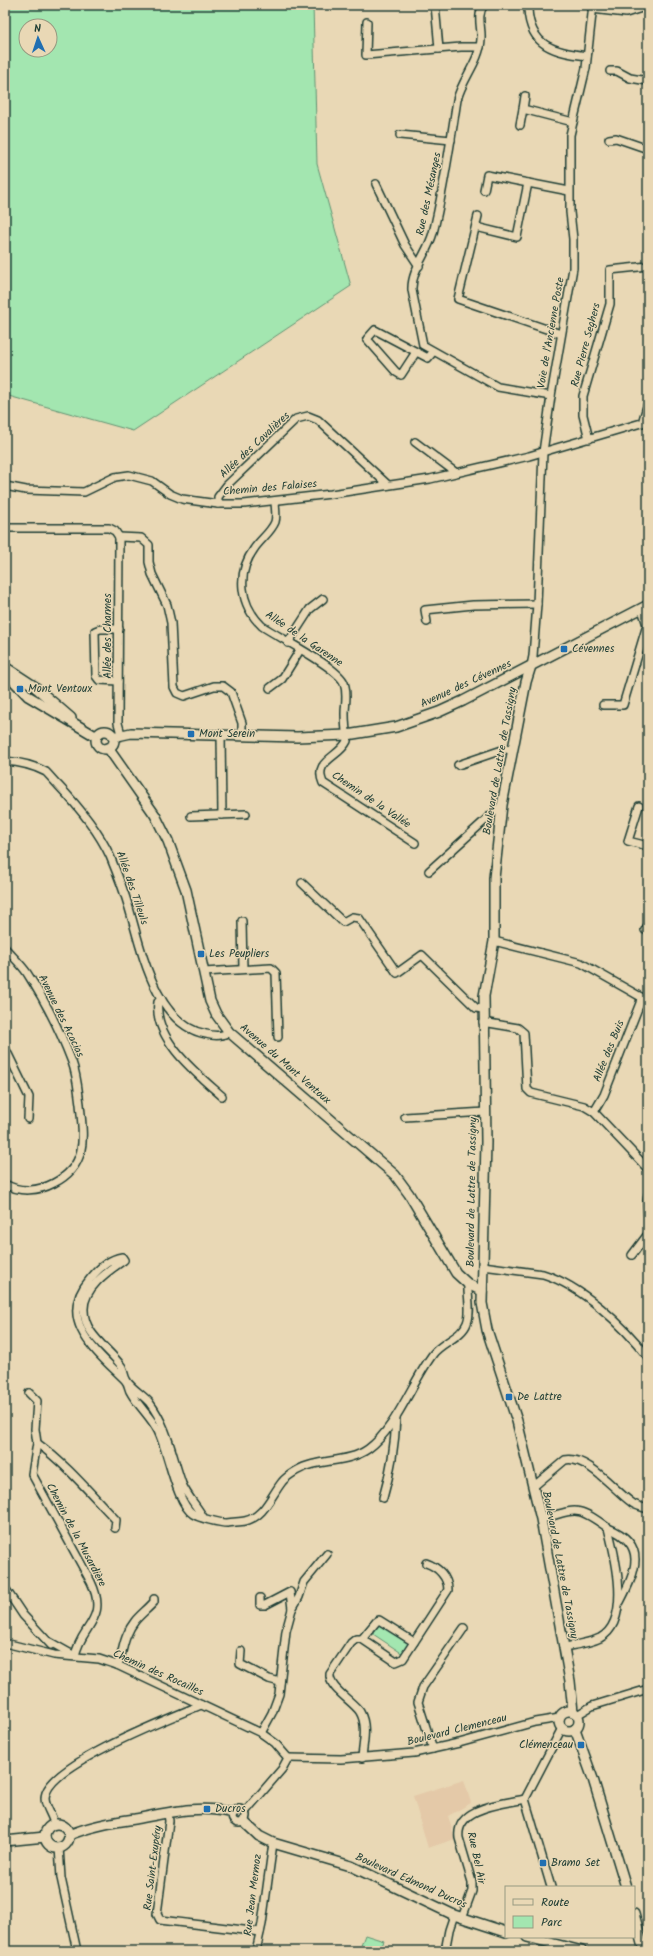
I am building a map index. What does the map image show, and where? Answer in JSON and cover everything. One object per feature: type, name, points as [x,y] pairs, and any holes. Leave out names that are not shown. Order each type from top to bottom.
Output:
[{"type":"street","points":[[435,5],[439,49]]},
{"type":"street","name":"Rue des Mésanges","points":[[484,5],[480,13],[480,47],[473,65],[459,90],[441,200],[433,235],[413,278],[412,290],[423,345],[433,352],[498,387],[550,396]]},
{"type":"street","points":[[592,7],[626,13],[648,6]]},
{"type":"street","name":"Voie de l'Ancienne Poste","points":[[531,666],[534,656],[537,604],[543,452],[550,396],[573,268],[573,239],[569,191],[569,151],[572,122],[587,56],[592,7]]},
{"type":"street","points":[[528,9],[529,23],[534,36],[545,45],[564,53],[587,56]]},
{"type":"street","points":[[367,22],[366,56],[439,49],[480,47]]},
{"type":"street","points":[[610,71],[617,71],[630,78],[648,81]]},
{"type":"street","points":[[520,125],[525,96]]},
{"type":"street","points":[[523,109],[572,122]]},
{"type":"street","points":[[400,135],[451,140]]},
{"type":"street","points":[[609,139],[616,138],[648,149]]},
{"type":"street","points":[[484,190],[487,175],[569,191]]},
{"type":"street","points":[[476,227],[517,237],[528,183]]},
{"type":"street","points":[[376,184],[405,245],[419,266]]},
{"type":"street","points":[[478,216],[458,299],[561,334]]},
{"type":"street","name":"Rue Pierre Seghers","points":[[589,439],[583,415],[583,396],[610,304],[610,270],[648,266]]},
{"type":"street","points":[[416,352],[401,375],[396,372],[367,339],[375,330],[428,358],[433,352]]},
{"type":"street","points":[[645,422],[648,403]]},
{"type":"street","name":"Allée des Cavalières","points":[[218,504],[218,497],[227,485],[296,419],[308,416],[318,420],[388,485]]},
{"type":"street","name":"Chemin des Falaises","points":[[5,486],[26,490],[84,492],[115,477],[129,475],[152,482],[170,494],[182,499],[218,504],[244,504],[275,501],[430,479],[454,472],[543,452],[645,422]]},
{"type":"street","points":[[415,442],[454,472]]},
{"type":"street","name":"Allée de la Garenne","points":[[275,501],[275,522],[248,558],[243,571],[242,584],[246,602],[255,619],[262,626],[337,673],[344,682],[347,694],[345,713],[346,735]]},
{"type":"street","points":[[5,528],[109,528],[115,531],[119,537],[141,538],[145,540],[149,544],[149,562],[152,574],[167,605],[171,623],[174,687],[177,693],[184,696],[205,688],[223,686],[231,692],[242,723],[242,736]]},
{"type":"street","name":"Allée des Charmes","points":[[117,735],[119,537]]},
{"type":"street","points":[[288,643],[310,609],[323,599]]},
{"type":"street","points":[[427,622],[425,610],[473,606],[537,604]]},
{"type":"street","points":[[603,705],[623,705],[647,625],[645,607]]},
{"type":"street","name":"Avenue des Cévennes","points":[[97,737],[100,733],[106,732],[117,735],[322,737],[346,735],[396,727],[463,701],[645,607]]},
{"type":"street","points":[[118,681],[99,680],[96,676],[95,631],[100,629],[119,629]]},
{"type":"street","points":[[270,688],[282,680],[300,650]]},
{"type":"street","name":"Boulevard de Lattre de Tassigny","points":[[531,666],[512,750],[502,805],[494,878],[494,941],[483,1009],[485,1112],[482,1291],[487,1330],[517,1421],[541,1519],[575,1713]]},
{"type":"street","points":[[5,667],[34,686],[83,729]]},
{"type":"street","points":[[5,672],[28,696],[97,737]]},
{"type":"street","points":[[108,748],[117,735]]},
{"type":"street","points":[[221,735],[222,815]]},
{"type":"street","name":"Chemin de la Vallée","points":[[346,735],[346,744],[321,767],[320,776],[323,783],[415,843]]},
{"type":"street","name":"Avenue du Mont Ventoux","points":[[97,737],[96,743],[100,747],[108,748],[155,815],[168,842],[186,890],[210,1001],[216,1014],[229,1032],[395,1175],[409,1194],[456,1273],[468,1284],[482,1291]]},
{"type":"street","points":[[458,765],[505,749],[512,750]]},
{"type":"street","name":"Allée des Tilleuls","points":[[5,761],[33,766],[47,773],[72,799],[98,834],[110,856],[120,882],[144,960],[161,998],[178,1019],[193,1030],[201,1033],[218,1036],[229,1032]]},
{"type":"street","points":[[429,871],[502,805]]},
{"type":"street","points":[[639,806],[628,841],[648,846]]},
{"type":"street","points":[[191,816],[246,814]]},
{"type":"street","points":[[302,883],[343,922],[352,917],[359,918],[397,973],[422,955],[476,1008],[483,1009]]},
{"type":"street","points":[[242,921],[243,969]]},
{"type":"street","points":[[494,941],[581,963],[648,1001]]},
{"type":"street","name":"Avenue des Acacias","points":[[5,948],[20,963],[30,978],[72,1063],[77,1081],[83,1144],[74,1167],[65,1176],[46,1188],[18,1190],[5,1184]]},
{"type":"street","points":[[204,972],[271,968],[276,973],[278,1037]]},
{"type":"street","name":"Allée des Buis","points":[[594,1112],[604,1095],[640,1003],[640,997]]},
{"type":"street","name":"Allée des Tilleuls","points":[[161,998],[158,1002],[158,1013],[164,1033],[169,1042],[193,1070],[222,1096]]},
{"type":"street","points":[[483,1022],[518,1028],[524,1033],[527,1089],[531,1093],[584,1106],[594,1112],[648,1169]]},
{"type":"street","points":[[5,1048],[29,1097],[28,1119]]},
{"type":"street","points":[[405,1117],[485,1112]]},
{"type":"street","points":[[648,1195],[646,1204],[648,1216]]},
{"type":"street","points":[[632,1255],[648,1234]]},
{"type":"street","points":[[127,1382],[123,1369],[92,1334],[85,1319],[84,1312],[85,1300],[107,1272],[124,1260],[122,1257],[110,1261],[88,1281],[78,1298],[77,1314],[82,1332],[114,1371],[150,1403],[160,1420],[173,1451],[182,1484],[203,1517],[221,1523],[247,1521],[259,1514],[282,1481],[297,1470],[312,1465],[351,1457],[367,1450],[380,1438],[396,1416],[433,1353],[447,1340],[461,1332],[467,1324],[469,1313],[468,1284]]},
{"type":"street","points":[[483,1266],[543,1274],[552,1277],[580,1294],[610,1317],[638,1344],[648,1357]]},
{"type":"street","name":"Chemin de la Musardière","points":[[29,1393],[37,1400],[35,1429],[37,1443],[32,1474],[91,1582],[98,1599],[96,1613],[89,1628],[79,1642],[75,1656]]},
{"type":"street","points":[[383,1498],[391,1469],[395,1441],[396,1416]]},
{"type":"street","points":[[37,1443],[56,1457],[116,1520],[115,1528]]},
{"type":"street","points":[[533,1487],[565,1460],[572,1459],[588,1466],[632,1503],[648,1509]]},
{"type":"street","points":[[541,1519],[569,1511],[579,1510],[589,1514],[608,1528],[627,1538],[633,1546],[635,1555],[626,1590],[620,1602],[613,1625],[599,1638],[564,1647]]},
{"type":"street","points":[[608,1528],[620,1602]]},
{"type":"street","points":[[261,1734],[272,1713],[279,1694],[286,1631],[292,1609],[299,1597],[304,1582],[327,1554]]},
{"type":"street","points":[[362,1758],[364,1730],[360,1712],[331,1683],[329,1677],[351,1643],[356,1639],[362,1639],[393,1661],[399,1662],[403,1659],[448,1590],[448,1583],[445,1576],[432,1565],[426,1563]]},
{"type":"street","points":[[5,1588],[23,1615],[50,1642],[75,1656]]},
{"type":"street","points":[[260,1598],[260,1605],[266,1605],[290,1592],[292,1609]]},
{"type":"street","points":[[117,1665],[123,1656],[126,1637],[136,1618],[154,1602],[154,1599]]},
{"type":"street","points":[[362,1639],[379,1620],[414,1642]]},
{"type":"street","points":[[432,1749],[418,1702],[423,1687],[464,1628]]},
{"type":"street","points":[[50,1642],[52,1647],[51,1654]]},
{"type":"street","name":"Chemin des Rocailles","points":[[5,1643],[51,1654],[99,1659],[117,1665],[261,1734],[275,1743],[288,1758]]},
{"type":"street","points":[[240,1651],[240,1664],[269,1679],[280,1682]]},
{"type":"street","points":[[551,1886],[525,1799],[562,1728],[560,1718],[564,1713],[575,1713],[592,1706],[648,1689]]},
{"type":"street","points":[[54,1824],[45,1799],[46,1793],[54,1780],[115,1742],[201,1705]]},
{"type":"street","points":[[562,1728],[568,1731],[575,1729],[579,1722],[575,1713]]},
{"type":"street","name":"Boulevard Clemenceau","points":[[288,1758],[362,1758],[414,1753],[528,1724],[560,1718]]},
{"type":"street","points":[[575,1729],[593,1779],[626,1886]]},
{"type":"street","points":[[233,1813],[232,1818],[239,1823],[282,1769],[288,1758]]},
{"type":"street","name":"Rue Bel Air","points":[[445,1951],[449,1930],[472,1891],[472,1882],[458,1830],[461,1823],[467,1816],[477,1811],[525,1799]]},
{"type":"street","points":[[69,1835],[106,1824],[168,1813],[202,1809],[233,1813],[240,1809],[244,1817]]},
{"type":"street","name":"Rue Saint-Exupéry","points":[[168,1813],[169,1821],[157,1914],[160,1920],[260,1932]]},
{"type":"street","name":"Boulevard Edmond Ducros","points":[[244,1817],[259,1836],[272,1843],[351,1866],[458,1917],[505,1932]]},
{"type":"street","points":[[54,1824],[64,1826],[69,1835],[66,1843],[59,1847],[49,1844],[46,1837],[46,1831],[54,1824]]},
{"type":"street","points":[[5,1841],[46,1837]]},
{"type":"street","name":"Rue Jean Mermoz","points":[[256,1951],[272,1843]]},
{"type":"street","points":[[59,1847],[61,1878],[77,1951]]},
{"type":"street","points":[[635,1918],[644,1951]]},
{"type":"street","points":[[534,1938],[547,1940],[582,1951]]},
{"type":"shaded area","points":[[464,1780],[471,1803],[448,1816],[455,1839],[428,1848],[413,1796]]},
{"type":"green space","points":[[5,5],[313,5],[317,164],[351,286],[133,431],[5,395]]},
{"type":"green space","points":[[379,1625],[409,1644],[403,1654],[373,1634]]},
{"type":"green space","points":[[365,1935],[384,1941],[380,1951],[359,1951]]},
{"type":"place","name":"Cévennes","points":[[564,649]]},
{"type":"place","name":"Mont Ventoux","points":[[20,689]]},
{"type":"place","name":"Mont Serein","points":[[191,734]]},
{"type":"place","name":"Les Peupliers","points":[[201,954]]},
{"type":"place","name":"De Lattre","points":[[509,1397]]},
{"type":"place","name":"Clémenceau","points":[[581,1745]]},
{"type":"place","name":"Ducros","points":[[207,1809]]},
{"type":"place","name":"Bramo Set","points":[[543,1863]]}]
